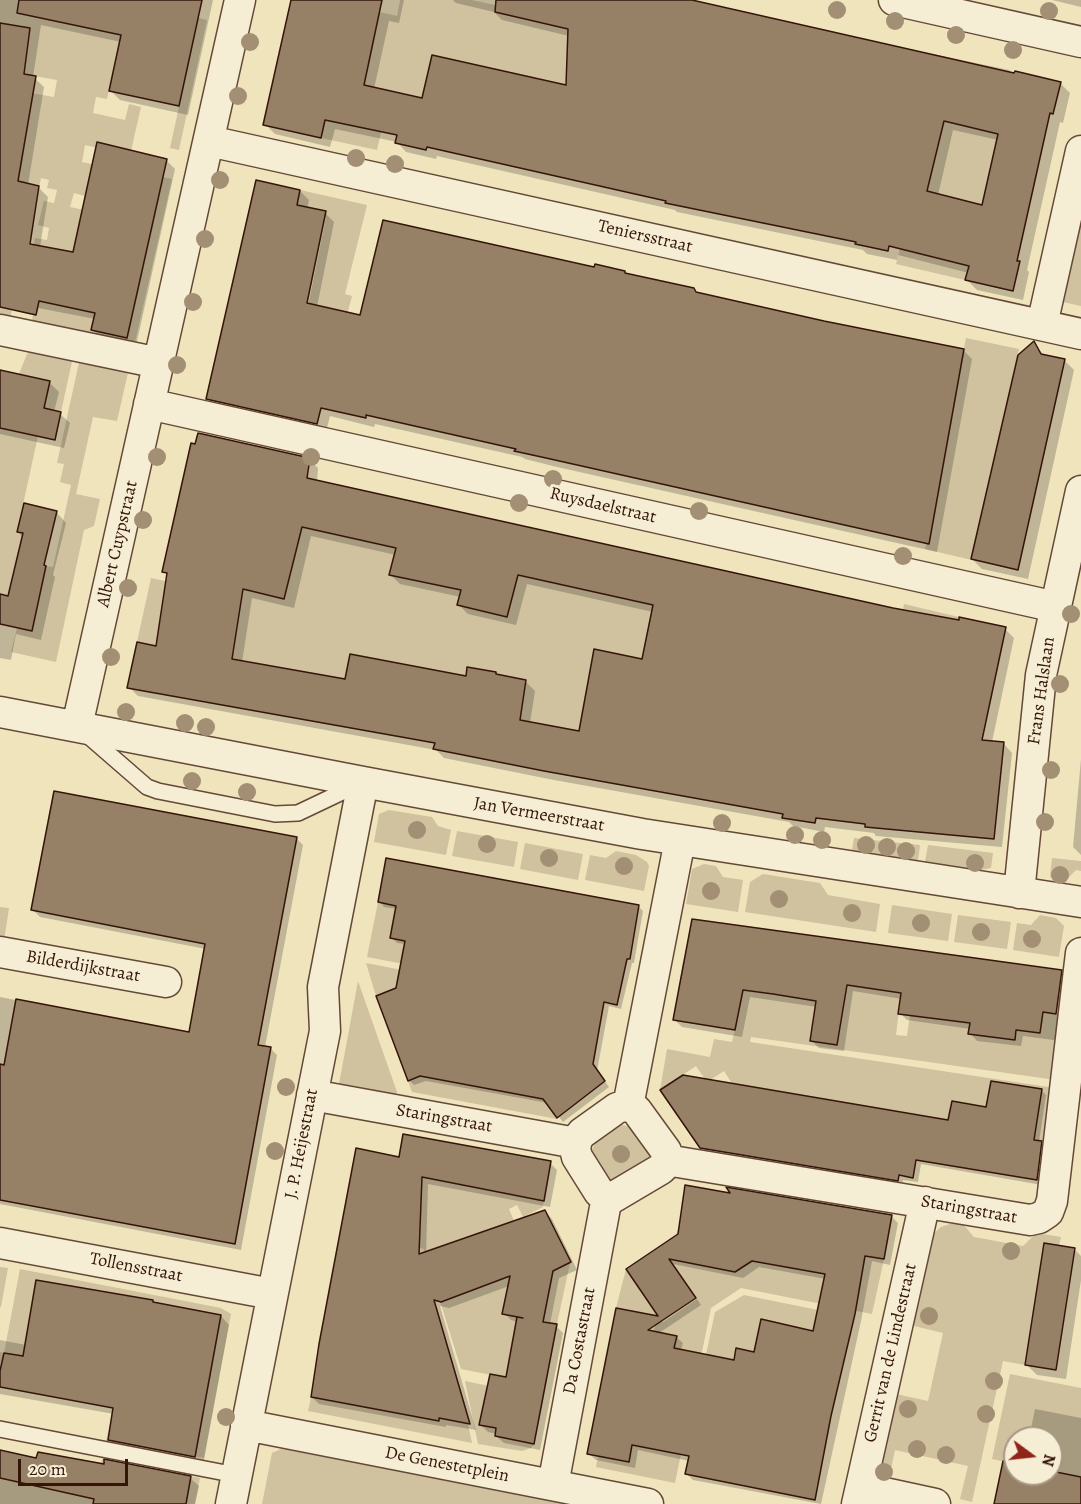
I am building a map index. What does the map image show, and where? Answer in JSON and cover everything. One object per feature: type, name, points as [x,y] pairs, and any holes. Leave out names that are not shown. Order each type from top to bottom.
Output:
[{"type":"street","name":"Albert Cuypstraat","points":[[77,726],[240,0]]},
{"type":"street","points":[[894,0],[1081,42]]},
{"type":"street","name":"Teniersstraat","points":[[209,141],[1081,334]]},
{"type":"street","points":[[1042,325],[1081,151]]},
{"type":"street","points":[[0,330],[159,363]]},
{"type":"street","name":"Ruysdaelstraat","points":[[149,404],[1056,607]]},
{"type":"street","name":"Frans Halslaan","points":[[1019,893],[1041,675],[1081,491]]},
{"type":"street","name":"Jan Vermeerstraat","points":[[0,712],[363,783],[680,840],[1081,903]]},
{"type":"street","name":"J. P. Heijestraat","points":[[231,1504],[325,1031],[323,987],[363,783]]},
{"type":"street","points":[[628,1106],[680,840]]},
{"type":"street","name":"Bilderdijkstraat","points":[[0,952],[166,982]]},
{"type":"street","name":"Staringstraat","points":[[666,1160],[1030,1220],[1039,1218],[1047,1212],[1052,1201],[1081,953]]},
{"type":"street","name":"Staringstraat","points":[[312,1095],[576,1143]]},
{"type":"street","points":[[628,1106],[637,1111],[666,1151],[666,1160],[661,1169],[616,1196],[607,1197],[599,1192],[577,1156],[576,1143],[582,1133],[617,1108],[628,1106]]},
{"type":"street","name":"Da Costastraat","points":[[553,1485],[607,1197]]},
{"type":"street","name":"Gerrit van de Lindestraat","points":[[859,1496],[925,1202]]},
{"type":"street","name":"Tollensstraat","points":[[0,1243],[272,1294]]},
{"type":"street","name":"De Genestetplein","points":[[246,1425],[648,1504]]},
{"type":"street","points":[[859,1496],[935,1504]]},
{"type":"lane","points":[[77,726],[139,782],[158,791],[287,815],[298,813],[363,783]]},
{"type":"lane","points":[[0,1429],[236,1474]]},
{"type":"shaded area","points":[[0,0],[78,0],[73,25],[100,31],[162,0],[144,93],[110,86],[107,99],[96,97],[93,113],[125,120],[129,104],[141,107],[130,155],[85,145],[82,162],[115,169],[85,196],[74,193],[70,207],[103,214],[109,251],[75,243],[68,272],[95,313],[92,330],[127,338],[163,177],[172,179],[133,351],[30,329],[39,300],[33,249],[35,238],[47,240],[49,228],[38,225],[44,201],[54,203],[57,190],[47,188],[49,180],[41,178],[9,323],[0,321],[0,270],[25,143],[31,93],[54,97],[57,80],[0,70],[25,58],[30,28],[0,23]]},
{"type":"shaded area","points":[[400,0],[472,0],[923,98],[933,54],[1010,70],[1005,103],[965,280],[896,264],[910,208],[406,94],[390,92],[377,150],[321,138],[322,73],[375,11],[397,16]]},
{"type":"shaded area","points":[[198,18],[207,20],[179,150],[170,148]]},
{"type":"shaded area","points":[[300,190],[367,205],[345,294],[352,296],[333,354],[319,415],[253,402]]},
{"type":"shaded area","points":[[1081,211],[1081,306],[1058,301]]},
{"type":"shaded area","points":[[966,338],[1019,349],[972,560],[925,549]]},
{"type":"shaded area","points":[[35,348],[73,357],[61,412],[44,408],[50,381],[19,374],[27,354]]},
{"type":"shaded area","points":[[80,358],[129,368],[117,421],[93,417],[76,494],[100,499],[94,526],[84,530],[56,662],[11,652],[17,628],[32,630],[46,566],[53,567],[71,485],[60,482],[64,464],[57,463]]},
{"type":"shaded area","points":[[0,428],[38,436],[17,532],[23,533],[8,596],[0,594]]},
{"type":"shaded area","points":[[238,492],[318,531],[683,612],[901,673],[914,611],[903,609],[904,604],[959,617],[938,716],[773,772],[137,642],[151,578],[239,597]]},
{"type":"shaded area","points":[[389,810],[432,817],[438,826],[451,830],[446,855],[374,842],[379,814]]},
{"type":"shaded area","points":[[457,831],[518,842],[514,867],[452,856]]},
{"type":"shaded area","points":[[854,838],[920,845],[918,861],[852,850]]},
{"type":"shaded area","points":[[525,843],[583,854],[578,880],[520,869]]},
{"type":"shaded area","points":[[928,845],[993,853],[991,868],[980,870],[925,862]]},
{"type":"shaded area","points":[[616,851],[636,855],[647,862],[649,866],[644,891],[585,880],[590,855],[606,858]]},
{"type":"shaded area","points":[[1052,858],[1081,861],[1081,871],[1076,870],[1065,881],[1050,877]]},
{"type":"shaded area","points":[[704,864],[716,866],[723,877],[743,880],[738,912],[686,904],[692,869]]},
{"type":"shaded area","points":[[763,874],[820,883],[828,895],[880,904],[876,932],[745,912],[750,882]]},
{"type":"shaded area","points":[[378,902],[396,906],[391,938],[405,941],[539,1027],[598,1038],[595,1051],[588,1057],[533,1086],[557,1119],[412,1092],[408,1081],[436,1070],[440,1080],[449,1082],[453,1069],[413,982],[376,996],[366,963],[428,975],[430,969],[367,957]],"holes":[[[525,1054],[517,1094],[457,1082]]]},
{"type":"shaded area","points":[[892,905],[952,914],[948,941],[888,933]]},
{"type":"shaded area","points":[[0,907],[9,908],[4,941],[0,940]]},
{"type":"shaded area","points":[[958,915],[1011,922],[1007,949],[954,942]]},
{"type":"shaded area","points":[[1040,915],[1056,918],[1064,926],[1059,957],[1013,950],[1017,923],[1031,925]]},
{"type":"shaded area","points":[[683,961],[704,964],[724,988],[784,996],[846,985],[901,993],[896,1035],[907,1036],[910,1015],[970,1023],[968,1034],[1043,1012],[1064,1015],[1056,1080],[751,1037],[750,1042],[1055,1088],[1049,1142],[1019,1137],[1041,1089],[1028,1087],[1024,1104],[948,1125],[735,1088],[724,1071],[707,1082],[696,1066],[660,1090],[667,1049],[710,1057],[714,1039],[732,1042],[737,1021],[679,988]]},
{"type":"shaded area","points":[[358,981],[397,1092],[396,1100],[339,1084]]},
{"type":"shaded area","points":[[617,1124],[632,1127],[650,1152],[650,1156],[648,1166],[609,1182],[592,1156],[592,1150],[597,1139]]},
{"type":"shaded area","points":[[386,1169],[544,1200],[543,1207],[523,1217],[517,1205],[509,1209],[514,1221],[492,1232],[505,1260],[522,1252],[535,1280],[570,1263],[557,1324],[543,1322],[548,1293],[508,1285],[502,1314],[518,1317],[495,1436],[534,1444],[531,1448],[522,1451],[478,1444],[465,1381],[494,1387],[497,1376],[461,1369],[424,1249],[416,1247],[460,1388],[472,1443],[308,1411],[311,1397],[438,1420],[439,1418],[456,1421],[460,1399],[454,1387],[365,1371],[372,1335],[367,1334],[371,1316],[361,1314],[379,1217],[377,1217]],"holes":[[[410,1205],[421,1206],[420,1224],[409,1223]],[[484,1253],[491,1276],[474,1282],[467,1258]],[[399,1277],[418,1280],[414,1304],[395,1301]]]},
{"type":"shaded area","points":[[962,1223],[974,1237],[1023,1246],[1036,1233],[1061,1237],[1059,1245],[1041,1264],[1025,1365],[1003,1361],[972,1502],[960,1499],[968,1466],[895,1450],[888,1483],[876,1480],[896,1394],[928,1401],[943,1333],[910,1325],[931,1236],[941,1227]]},
{"type":"shaded area","points":[[679,1225],[884,1259],[872,1314],[741,1288],[711,1308],[675,1483],[596,1467],[598,1456],[629,1462],[657,1316],[616,1308],[626,1269],[676,1235]]},
{"type":"shaded area","points":[[0,1267],[8,1268],[1,1307],[0,1307]]},
{"type":"shaded area","points":[[20,1269],[221,1308],[231,1314],[204,1458],[106,1441],[113,1408],[4,1353]]},
{"type":"shaded area","points":[[744,1295],[818,1310],[807,1361],[736,1348],[734,1360],[714,1356],[699,1388],[715,1312]]},
{"type":"shaded area","points":[[0,1352],[4,1353],[0,1373]]},
{"type":"shaded area","points":[[1010,1374],[1081,1388],[1081,1477],[1063,1473],[1063,1426],[1003,1426],[1003,1461],[992,1459]]},
{"type":"shaded area","points":[[281,1449],[569,1504],[262,1504],[272,1453]]},
{"type":"shaded area","points":[[0,1450],[36,1458],[38,1452],[101,1463],[102,1459],[200,1478],[195,1504],[0,1504]]},
{"type":"building","points":[[19,0],[202,0],[179,106],[109,91],[121,35],[17,13]]},
{"type":"building","points":[[291,0],[382,0],[364,85],[422,98],[432,55],[566,85],[568,29],[495,12],[496,0],[692,0],[1061,82],[1053,114],[1050,113],[1017,261],[1020,261],[1013,291],[965,280],[969,266],[889,246],[888,251],[855,244],[856,242],[665,203],[666,201],[427,147],[426,150],[395,143],[397,135],[325,120],[321,138],[263,125]],"holes":[[[944,121],[998,134],[982,205],[927,191]]]},
{"type":"building","points":[[0,23],[30,28],[24,74],[36,76],[18,181],[39,186],[30,244],[73,252],[97,142],[167,159],[127,338],[91,330],[95,313],[39,301],[36,315],[0,307]]},
{"type":"building","points":[[256,180],[300,190],[297,205],[326,211],[307,303],[360,315],[383,220],[594,267],[595,264],[694,288],[696,292],[824,321],[964,349],[929,544],[514,451],[516,449],[366,415],[366,418],[321,408],[317,424],[206,399]]},
{"type":"building","points":[[1034,341],[1041,354],[1065,359],[1018,570],[971,559],[1018,355]]},
{"type":"building","points":[[0,370],[50,381],[44,408],[61,412],[55,440],[0,428]]},
{"type":"building","points":[[198,433],[310,458],[307,478],[893,608],[959,620],[959,617],[1006,627],[982,740],[1004,742],[994,839],[865,827],[865,824],[816,818],[815,823],[782,818],[783,814],[433,749],[435,743],[127,688],[137,642],[156,646],[167,573],[162,572],[191,443],[195,444]],"holes":[[[302,527],[396,548],[389,575],[461,590],[457,605],[507,617],[518,575],[653,605],[642,659],[594,649],[579,731],[520,720],[526,680],[496,674],[496,672],[467,667],[466,676],[350,654],[345,679],[232,659],[243,589],[284,599]]]},
{"type":"building","points":[[24,503],[57,511],[32,631],[0,624],[0,594],[8,596],[23,533],[17,532]]},
{"type":"building","points":[[54,791],[297,837],[258,1045],[271,1047],[235,1244],[0,1200],[0,1064],[4,1065],[16,999],[189,1032],[205,944],[31,910]]},
{"type":"building","points":[[386,858],[639,905],[630,959],[627,959],[617,1005],[604,1002],[593,1064],[605,1081],[557,1118],[543,1099],[420,1076],[408,1081],[376,996],[396,988],[405,941],[390,938],[396,906],[378,902]]},
{"type":"building","points":[[692,919],[1062,970],[1056,1014],[1043,1012],[1040,1033],[1016,1030],[1015,1040],[968,1034],[970,1023],[898,1014],[901,993],[847,985],[837,1045],[810,1041],[816,1001],[773,994],[743,990],[735,1030],[673,1020]]},
{"type":"building","points":[[683,1075],[948,1120],[952,1101],[986,1107],[991,1081],[1042,1089],[1034,1140],[1042,1141],[1037,1180],[916,1160],[913,1178],[899,1175],[898,1181],[700,1148],[660,1090]]},
{"type":"building","points":[[403,1134],[551,1161],[544,1201],[422,1177],[419,1254],[545,1210],[571,1262],[553,1271],[543,1322],[557,1324],[534,1444],[495,1436],[496,1428],[479,1425],[490,1374],[506,1377],[517,1317],[523,1318],[502,1314],[510,1276],[441,1302],[434,1300],[470,1424],[439,1418],[439,1421],[311,1397],[356,1148],[399,1157]]},
{"type":"building","points":[[685,1185],[730,1193],[726,1187],[892,1215],[884,1259],[865,1256],[855,1314],[831,1416],[815,1500],[685,1474],[689,1456],[632,1445],[629,1462],[587,1454],[616,1308],[658,1316],[626,1269],[678,1234]],"holes":[[[669,1259],[735,1272],[752,1261],[825,1274],[813,1331],[761,1319],[754,1352],[736,1348],[734,1360],[674,1348],[677,1336],[648,1330],[696,1298]]]},
{"type":"building","points":[[1044,1243],[1075,1248],[1056,1370],[1025,1365]]},
{"type":"building","points":[[36,1280],[153,1300],[153,1302],[221,1315],[195,1457],[108,1440],[113,1408],[0,1387],[0,1371],[4,1353],[23,1356]]},
{"type":"building","points":[[0,1450],[36,1458],[38,1452],[104,1464],[104,1459],[191,1476],[186,1504],[93,1504],[94,1499],[0,1478]]},
{"type":"building","points":[[1003,1461],[1003,1486],[1063,1486],[1063,1473],[1081,1477],[1081,1504],[994,1504]]}]
